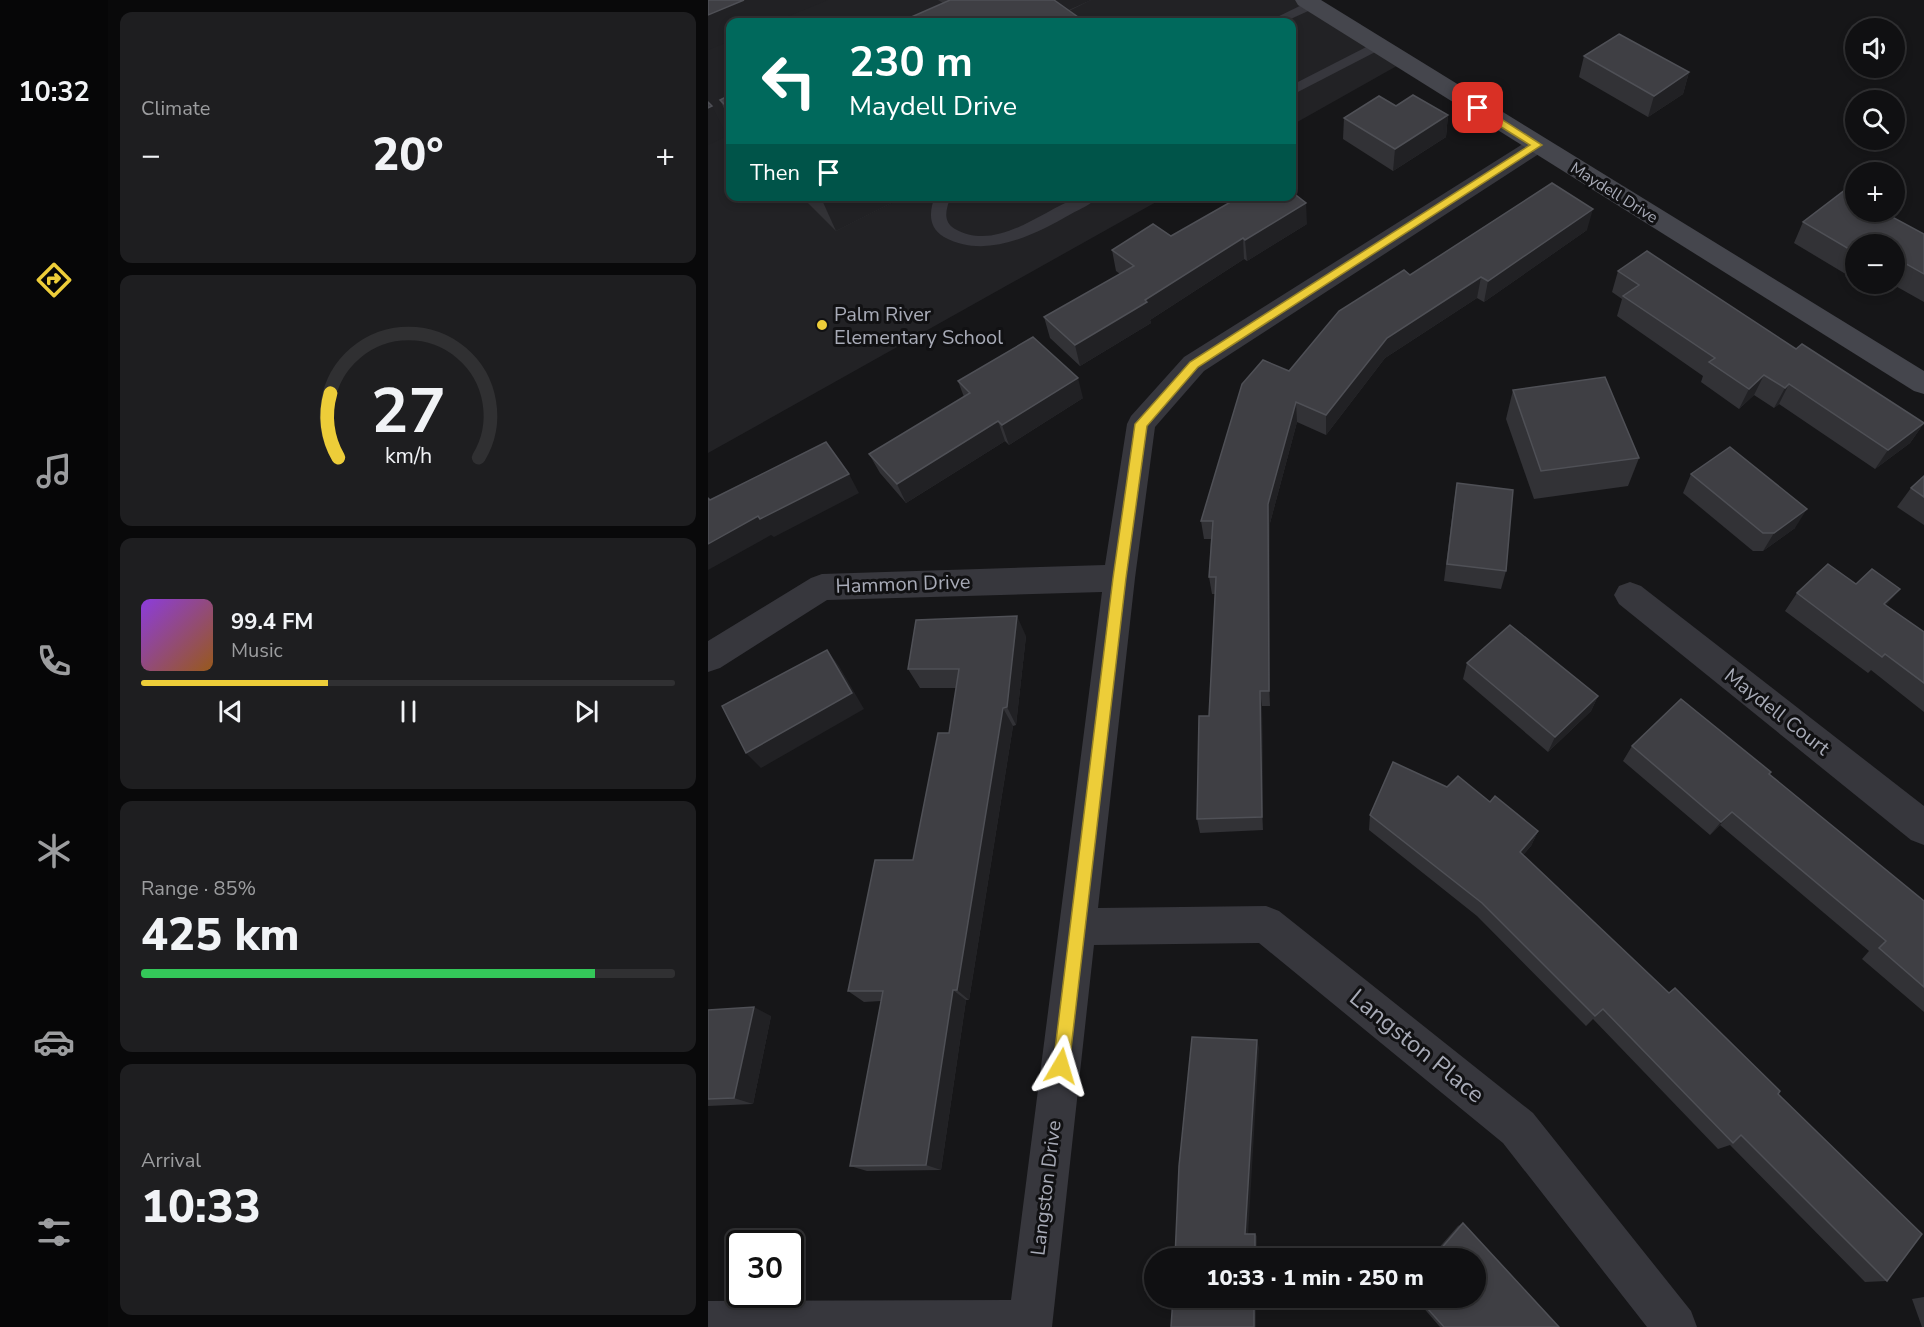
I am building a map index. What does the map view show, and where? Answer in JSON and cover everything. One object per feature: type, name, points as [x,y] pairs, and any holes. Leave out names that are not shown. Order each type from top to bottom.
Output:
[{"type":"street","name":"Maydell Drive","points":[[1309,2],[1924,384]]},
{"type":"street","name":"Langston Drive","points":[[1030,1324],[1119,578],[1141,424],[1194,364],[1537,145]]},
{"type":"street","name":"Hammon Drive","points":[[708,658],[822,587],[1119,578]]},
{"type":"street","name":"Maydell Court","points":[[1630,595],[1924,828]]},
{"type":"street","name":"Langston Place","points":[[1077,927],[1266,924],[1518,1128],[1675,1327]]},
{"type":"street","points":[[708,1323],[1030,1324]]},
{"type":"lane","points":[[1281,18],[1309,2]]},
{"type":"lane","points":[[1296,89],[1378,45]]},
{"type":"lane","points":[[941,201],[938,215],[945,230],[963,238],[989,241],[1016,235],[1081,201]]},
{"type":"shaded area","name":"Palm River Elementary School","points":[[708,0],[1303,0],[1402,63],[1296,123],[1296,18],[726,18],[726,201],[1158,201],[708,453]]},
{"type":"building","points":[[708,0],[744,0],[708,15]]},
{"type":"building","points":[[950,0],[1054,0],[1079,18],[909,18]]},
{"type":"building","points":[[1619,34],[1689,72],[1654,96],[1584,56]]},
{"type":"building","points":[[1413,95],[1448,115],[1395,149],[1344,118],[1379,96],[1396,106]]},
{"type":"building","points":[[726,97],[726,106],[720,100]]},
{"type":"building","points":[[1552,183],[1593,209],[1488,281],[1481,277],[1387,338],[1326,415],[1296,402],[1268,504],[1269,691],[1260,691],[1262,817],[1197,819],[1199,716],[1209,716],[1216,577],[1209,577],[1213,521],[1201,521],[1242,384],[1263,360],[1289,371],[1339,311],[1404,270],[1410,275]]},
{"type":"building","points":[[1845,190],[1845,222],[1902,222],[1924,234],[1924,274],[1905,263],[1905,234],[1845,234],[1845,247],[1803,222]]},
{"type":"building","points":[[1296,195],[1306,203],[1245,240],[1243,238],[1145,300],[1147,302],[1075,345],[1044,317],[1134,266],[1112,250],[1153,224],[1171,236],[1232,201],[1296,201]]},
{"type":"building","points":[[1647,251],[1796,349],[1802,344],[1924,423],[1888,450],[1789,384],[1785,388],[1764,375],[1749,389],[1709,362],[1715,358],[1623,296],[1639,285],[1618,271]]},
{"type":"building","points":[[1033,337],[1078,378],[1002,425],[998,421],[897,484],[869,454],[970,393],[958,381]]},
{"type":"building","points":[[1605,377],[1639,458],[1541,471],[1513,390]]},
{"type":"building","points":[[826,442],[849,474],[760,519],[758,516],[708,544],[708,498],[710,500]]},
{"type":"building","points":[[1730,447],[1807,509],[1774,533],[1763,533],[1691,474]]},
{"type":"building","points":[[1924,476],[1924,497],[1911,488]]},
{"type":"building","points":[[1457,483],[1513,490],[1506,571],[1447,564]]},
{"type":"building","points":[[1828,564],[1856,584],[1872,569],[1900,589],[1884,604],[1924,632],[1924,683],[1885,654],[1882,657],[1797,593]]},
{"type":"building","points":[[1017,616],[1007,707],[1003,708],[957,990],[953,990],[926,1165],[850,1166],[883,991],[848,991],[875,860],[913,860],[938,733],[949,733],[959,669],[908,669],[916,620]]},
{"type":"building","points":[[1510,625],[1598,696],[1555,737],[1467,663]]},
{"type":"building","points":[[827,650],[852,693],[746,753],[722,706]]},
{"type":"building","points":[[1681,699],[1924,901],[1924,987],[1879,948],[1886,941],[1732,812],[1721,822],[1632,746]]},
{"type":"building","points":[[1393,762],[1447,787],[1458,776],[1490,802],[1495,796],[1538,831],[1520,852],[1669,993],[1675,988],[1780,1091],[1778,1094],[1922,1234],[1887,1281],[1741,1135],[1733,1143],[1603,1009],[1595,1016],[1482,903],[1370,815]]},
{"type":"building","points":[[754,1007],[734,1098],[708,1099],[708,1010]]},
{"type":"building","points":[[1192,1037],[1257,1040],[1245,1234],[1255,1234],[1255,1248],[1175,1248],[1179,1166]]},
{"type":"building","points":[[1463,1223],[1559,1327],[1444,1327],[1427,1308],[1486,1308],[1486,1248],[1442,1248]]},
{"type":"building","points":[[1172,1308],[1254,1308],[1254,1327],[1171,1327]]},
{"type":"place","name":"Palm River Elementary School","points":[[822,325]]},
{"type":"route","points":[[1061,1066],[1119,578],[1141,424],[1194,364],[1537,145],[1478,108]]}]
